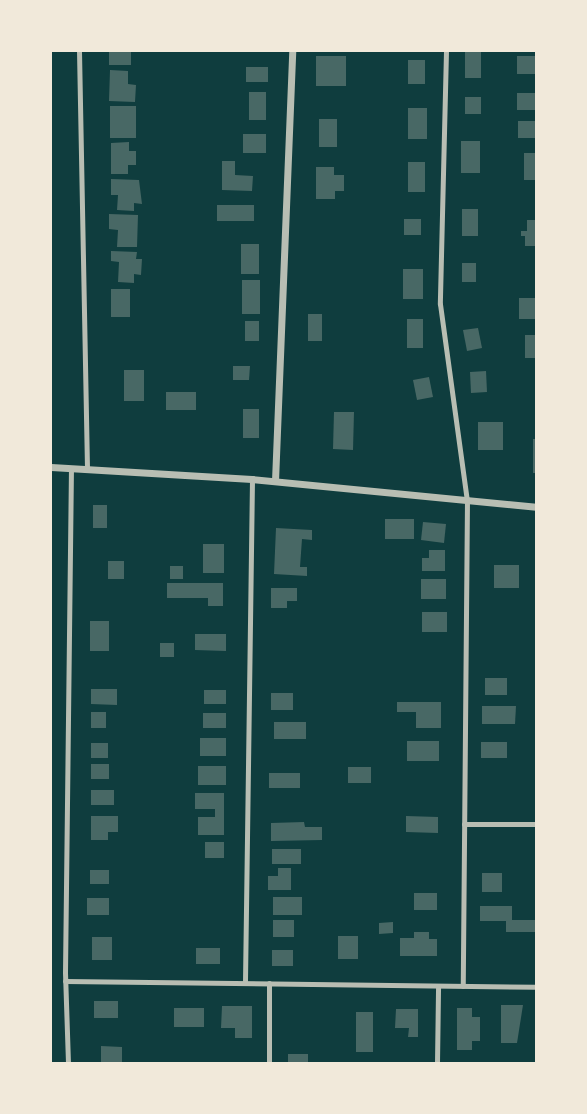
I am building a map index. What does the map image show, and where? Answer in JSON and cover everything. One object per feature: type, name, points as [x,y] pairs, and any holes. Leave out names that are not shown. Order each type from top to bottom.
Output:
[{"type":"street","points":[[79,51],[88,469]]},
{"type":"street","points":[[275,481],[292,51]]},
{"type":"street","points":[[446,51],[440,304],[467,500],[463,986]]},
{"type":"street","points":[[51,467],[252,479],[536,507]]},
{"type":"street","points":[[68,1063],[65,981],[71,468]]},
{"type":"street","points":[[246,981],[252,479]]},
{"type":"street","points":[[464,824],[536,824]]},
{"type":"street","points":[[65,981],[246,981],[536,987]]},
{"type":"street","points":[[269,983],[269,1063]]},
{"type":"street","points":[[437,1063],[439,987]]},
{"type":"building","points":[[109,51],[131,51],[131,65],[109,65]]},
{"type":"building","points":[[465,51],[481,51],[481,78],[465,78]]},
{"type":"building","points":[[316,56],[346,56],[346,86],[316,86]]},
{"type":"building","points":[[517,56],[536,56],[536,74],[517,74]]},
{"type":"building","points":[[408,60],[425,60],[425,84],[408,84]]},
{"type":"building","points":[[246,67],[268,67],[268,82],[246,82]]},
{"type":"building","points":[[110,70],[128,71],[128,84],[136,85],[135,102],[109,101]]},
{"type":"building","points":[[249,92],[266,92],[266,120],[249,120]]},
{"type":"building","points":[[517,93],[536,93],[536,110],[517,110]]},
{"type":"building","points":[[465,97],[481,97],[481,114],[465,114]]},
{"type":"building","points":[[110,106],[136,106],[136,138],[110,138]]},
{"type":"building","points":[[408,108],[427,108],[427,139],[408,139]]},
{"type":"building","points":[[319,119],[337,119],[337,147],[319,147]]},
{"type":"building","points":[[518,121],[536,121],[536,138],[518,138]]},
{"type":"building","points":[[243,134],[266,134],[266,153],[243,153]]},
{"type":"building","points":[[461,141],[480,141],[480,173],[461,173]]},
{"type":"building","points":[[129,142],[129,151],[136,151],[136,165],[128,165],[128,174],[111,174],[111,143]]},
{"type":"building","points":[[524,153],[536,153],[536,180],[524,180]]},
{"type":"building","points":[[222,161],[235,161],[235,175],[253,176],[252,191],[222,190]]},
{"type":"building","points":[[408,162],[425,162],[425,192],[408,192]]},
{"type":"building","points":[[316,167],[334,167],[334,175],[344,175],[344,191],[335,191],[335,199],[316,199]]},
{"type":"building","points":[[111,179],[139,180],[142,204],[134,203],[134,211],[117,210],[118,195],[111,195]]},
{"type":"building","points":[[217,205],[254,205],[254,221],[217,221]]},
{"type":"building","points":[[462,209],[478,209],[478,236],[462,236]]},
{"type":"building","points":[[109,214],[138,215],[137,247],[117,247],[118,230],[109,229]]},
{"type":"building","points":[[404,219],[421,219],[421,235],[404,235]]},
{"type":"building","points":[[527,220],[536,220],[536,246],[525,246],[525,236],[521,236],[521,231],[527,231]]},
{"type":"building","points":[[241,244],[259,244],[259,274],[241,274]]},
{"type":"building","points":[[111,251],[137,252],[136,259],[142,259],[141,275],[134,274],[134,283],[118,282],[119,262],[111,261]]},
{"type":"building","points":[[462,263],[476,263],[476,282],[462,282]]},
{"type":"building","points":[[403,269],[423,269],[423,299],[403,299]]},
{"type":"building","points":[[242,280],[260,280],[260,314],[242,314]]},
{"type":"building","points":[[111,289],[130,289],[130,317],[111,317]]},
{"type":"building","points":[[519,298],[536,298],[536,319],[519,319]]},
{"type":"building","points":[[308,314],[322,314],[322,341],[308,341]]},
{"type":"building","points":[[407,319],[423,319],[423,348],[407,348]]},
{"type":"building","points":[[245,321],[259,321],[259,341],[245,341]]},
{"type":"building","points":[[478,328],[482,348],[467,351],[463,330]]},
{"type":"building","points":[[525,335],[536,335],[536,358],[525,358]]},
{"type":"building","points":[[233,366],[250,366],[249,380],[233,380]]},
{"type":"building","points":[[124,370],[144,370],[144,401],[124,401]]},
{"type":"building","points":[[486,371],[487,392],[471,393],[470,372]]},
{"type":"building","points":[[429,377],[433,397],[417,400],[413,380]]},
{"type":"building","points":[[166,392],[196,392],[196,410],[166,410]]},
{"type":"building","points":[[243,409],[259,409],[259,438],[243,438]]},
{"type":"building","points":[[334,412],[354,412],[353,450],[333,449]]},
{"type":"building","points":[[478,422],[503,422],[503,450],[478,450]]},
{"type":"building","points":[[533,439],[536,439],[536,473],[533,473]]},
{"type":"building","points":[[93,505],[107,505],[107,528],[93,528]]},
{"type":"building","points":[[385,519],[414,519],[414,539],[385,539]]},
{"type":"building","points":[[423,522],[446,524],[444,543],[421,540]]},
{"type":"building","points":[[276,528],[312,530],[312,540],[302,539],[300,567],[307,567],[307,576],[274,574]]},
{"type":"building","points":[[203,544],[224,544],[224,573],[203,573]]},
{"type":"building","points":[[429,550],[445,550],[445,571],[422,571],[422,558],[429,558]]},
{"type":"building","points":[[108,561],[124,561],[124,579],[108,579]]},
{"type":"building","points":[[494,565],[519,565],[519,588],[494,588]]},
{"type":"building","points":[[170,566],[183,566],[183,579],[170,579]]},
{"type":"building","points":[[421,579],[446,579],[446,599],[421,599]]},
{"type":"building","points":[[167,583],[223,583],[223,606],[208,606],[208,598],[167,598]]},
{"type":"building","points":[[271,588],[297,588],[297,601],[287,601],[287,608],[271,608]]},
{"type":"building","points":[[422,612],[447,612],[447,632],[422,632]]},
{"type":"building","points":[[90,621],[109,621],[109,651],[90,651]]},
{"type":"building","points":[[195,634],[226,634],[226,651],[195,650]]},
{"type":"building","points":[[160,643],[174,643],[174,657],[160,657]]},
{"type":"building","points":[[485,678],[507,678],[507,695],[485,695]]},
{"type":"building","points":[[91,689],[117,689],[117,705],[91,704]]},
{"type":"building","points":[[204,690],[226,690],[226,704],[204,704]]},
{"type":"building","points":[[271,693],[293,693],[293,710],[271,710]]},
{"type":"building","points":[[397,702],[441,702],[441,728],[416,728],[416,712],[397,712]]},
{"type":"building","points":[[482,706],[516,706],[515,724],[482,724]]},
{"type":"building","points":[[91,712],[106,712],[106,728],[91,728]]},
{"type":"building","points":[[203,713],[226,713],[226,728],[203,728]]},
{"type":"building","points":[[274,722],[306,722],[306,739],[274,739]]},
{"type":"building","points":[[200,738],[226,738],[226,756],[200,756]]},
{"type":"building","points":[[407,741],[439,741],[439,761],[407,761]]},
{"type":"building","points":[[481,742],[507,742],[507,758],[481,758]]},
{"type":"building","points":[[91,743],[108,743],[108,758],[91,758]]},
{"type":"building","points":[[91,764],[109,764],[109,779],[91,779]]},
{"type":"building","points":[[198,766],[226,766],[226,785],[198,785]]},
{"type":"building","points":[[348,767],[371,767],[371,783],[348,783]]},
{"type":"building","points":[[269,773],[300,773],[300,788],[269,788]]},
{"type":"building","points":[[91,790],[114,790],[114,805],[91,805]]},
{"type":"building","points":[[195,793],[224,793],[224,835],[198,835],[198,817],[215,817],[215,809],[195,809]]},
{"type":"building","points":[[91,816],[118,816],[118,832],[108,832],[108,840],[91,840]]},
{"type":"building","points":[[406,816],[438,817],[438,833],[406,832]]},
{"type":"building","points":[[304,822],[305,827],[322,827],[322,840],[271,841],[271,823]]},
{"type":"building","points":[[205,842],[224,842],[224,858],[205,858]]},
{"type":"building","points":[[272,849],[301,849],[301,864],[272,864]]},
{"type":"building","points":[[278,868],[291,868],[291,890],[268,890],[268,876],[278,876]]},
{"type":"building","points":[[90,870],[109,870],[109,884],[90,884]]},
{"type":"building","points":[[482,873],[502,873],[502,892],[482,892]]},
{"type":"building","points":[[414,893],[437,893],[437,910],[414,910]]},
{"type":"building","points":[[273,897],[302,897],[302,915],[273,915]]},
{"type":"building","points":[[87,898],[109,898],[109,915],[87,915]]},
{"type":"building","points":[[480,906],[512,906],[512,920],[536,920],[536,932],[506,932],[506,921],[480,921]]},
{"type":"building","points":[[273,920],[294,920],[294,937],[273,937]]},
{"type":"building","points":[[393,922],[393,933],[379,934],[379,923]]},
{"type":"building","points":[[414,932],[429,932],[429,939],[437,939],[437,956],[400,956],[400,938],[414,938]]},
{"type":"building","points":[[338,936],[358,936],[358,959],[338,959]]},
{"type":"building","points":[[92,937],[112,937],[112,960],[92,960]]},
{"type":"building","points":[[196,948],[220,948],[220,964],[196,964]]},
{"type":"building","points":[[272,950],[293,950],[293,966],[272,966]]},
{"type":"building","points":[[94,1001],[118,1001],[118,1018],[94,1018]]},
{"type":"building","points":[[501,1005],[523,1005],[517,1043],[501,1043]]},
{"type":"building","points":[[222,1006],[252,1006],[252,1038],[235,1038],[235,1028],[221,1028]]},
{"type":"building","points":[[174,1008],[204,1008],[204,1027],[174,1027]]},
{"type":"building","points":[[457,1008],[472,1008],[472,1017],[480,1017],[480,1041],[472,1041],[472,1050],[457,1050]]},
{"type":"building","points":[[396,1009],[418,1009],[418,1037],[408,1037],[409,1028],[395,1028]]},
{"type":"building","points":[[356,1012],[373,1012],[373,1052],[356,1052]]},
{"type":"building","points":[[101,1046],[122,1047],[122,1063],[101,1063]]},
{"type":"building","points":[[288,1054],[308,1054],[308,1063],[288,1063]]}]
